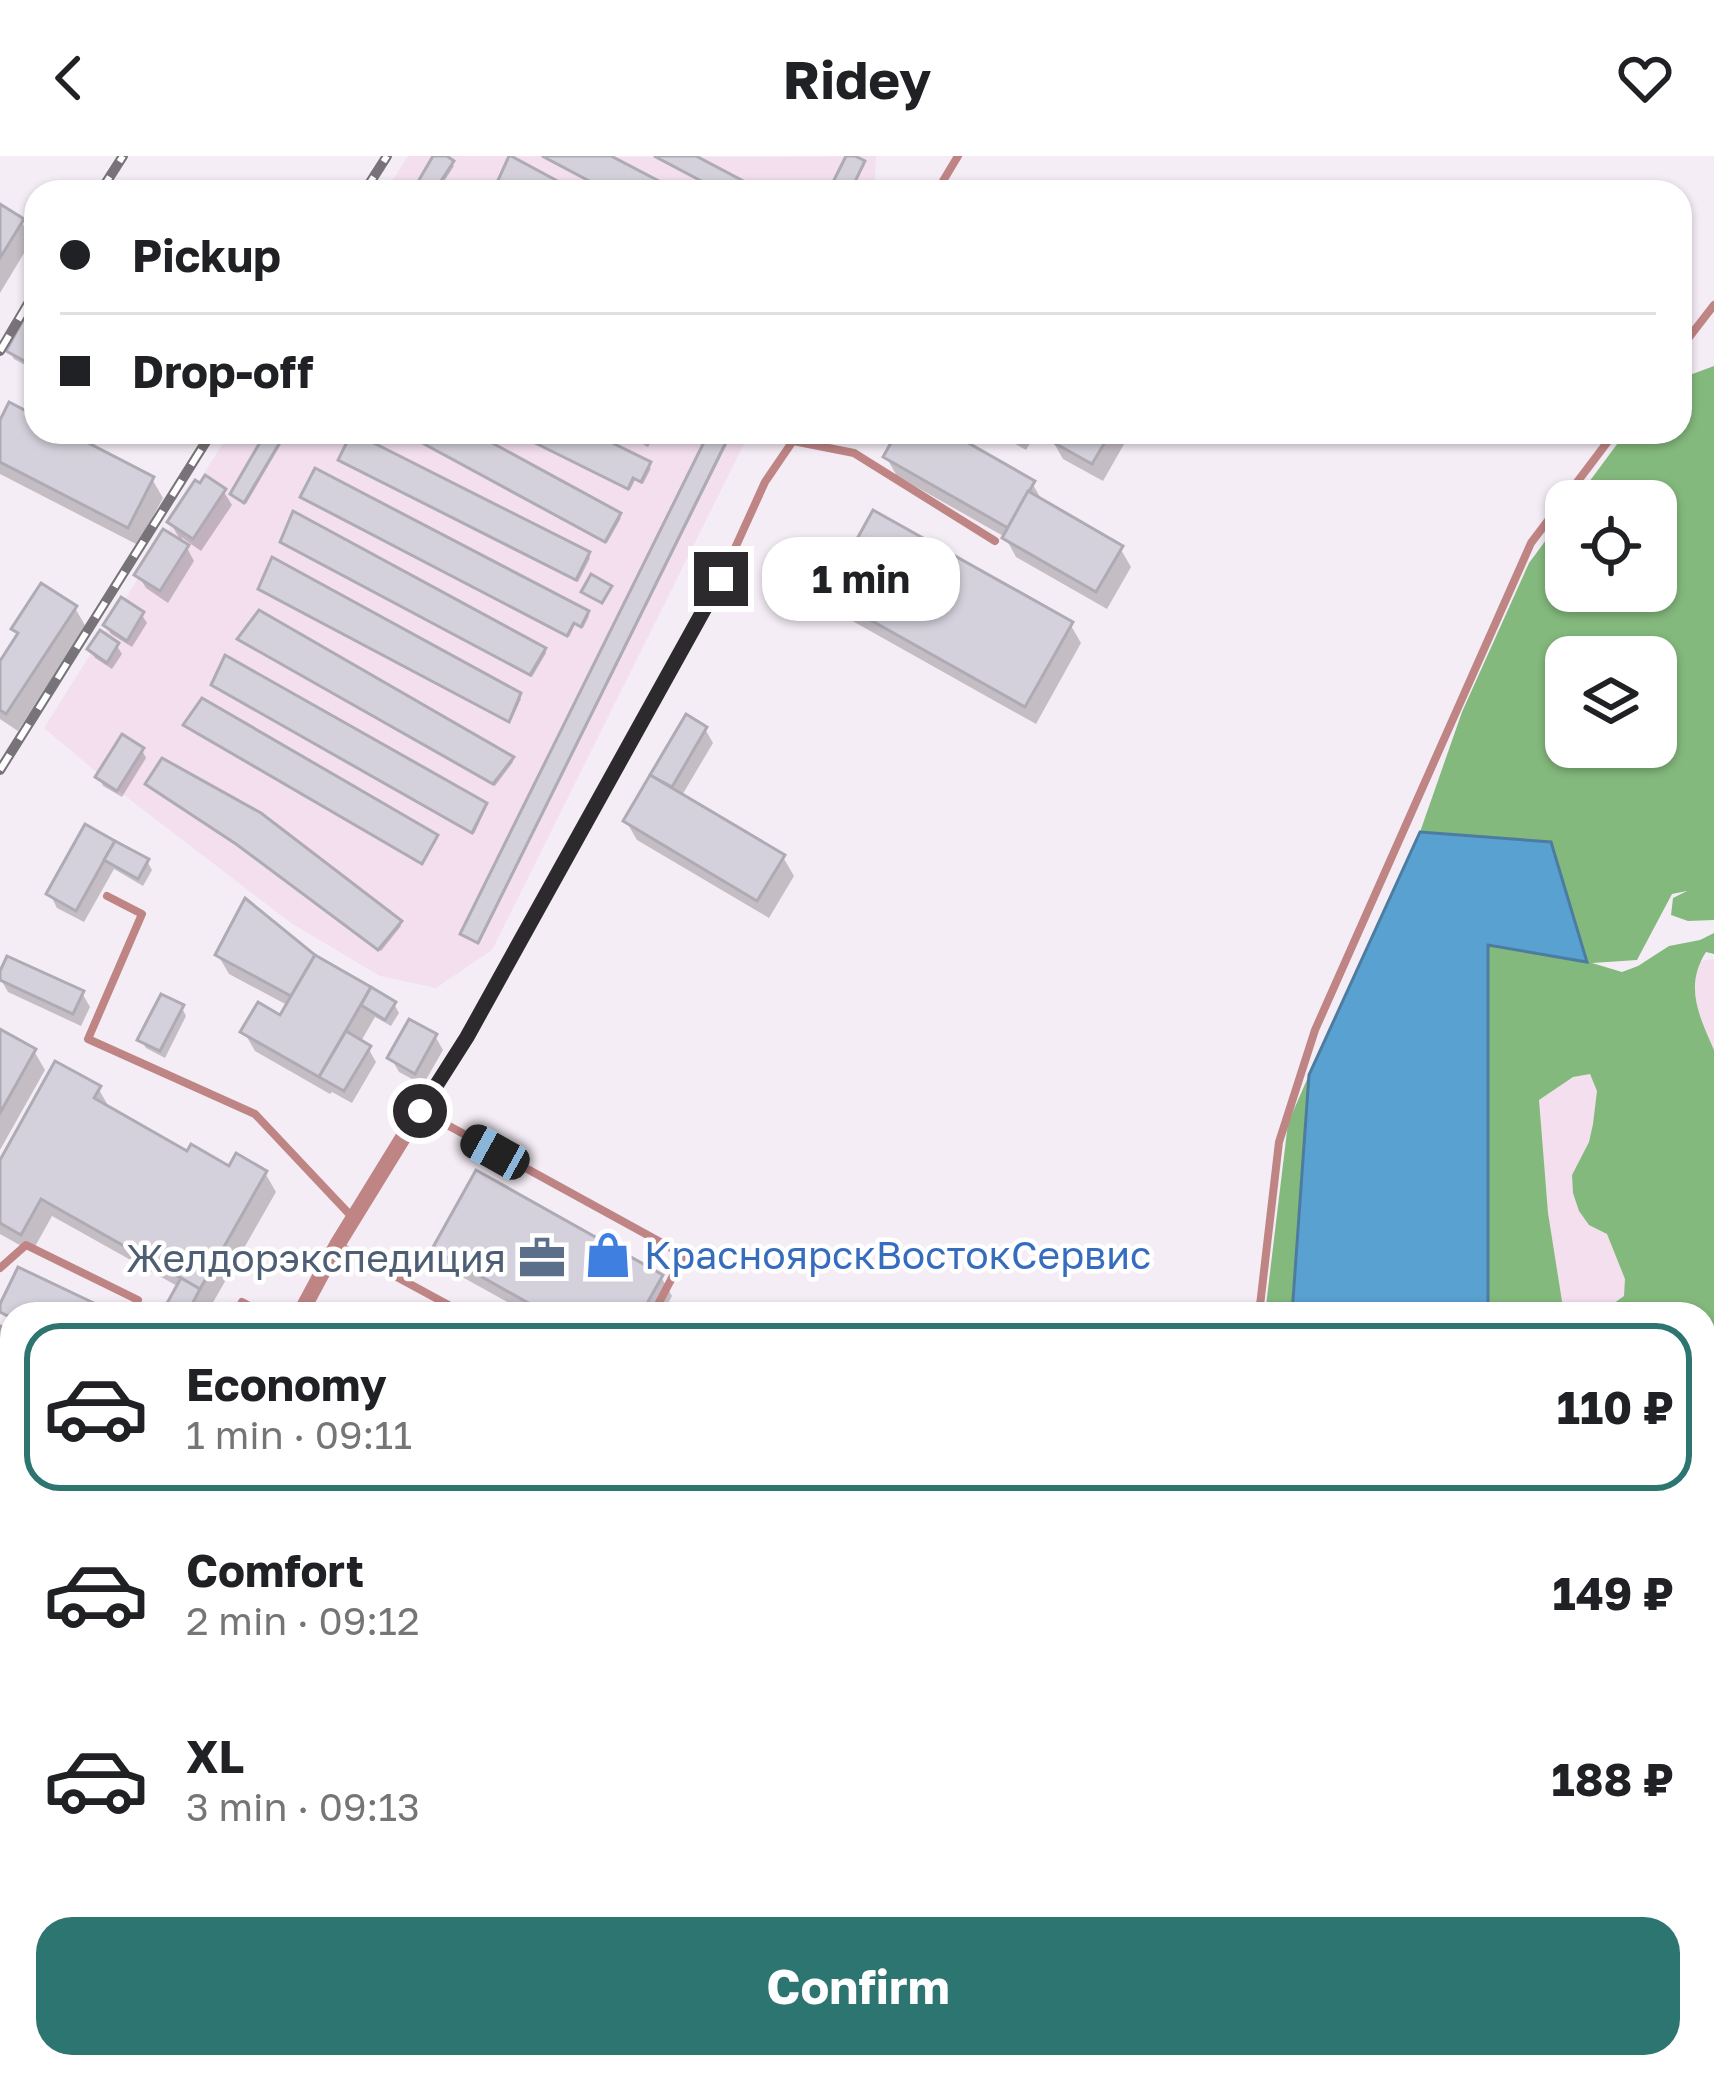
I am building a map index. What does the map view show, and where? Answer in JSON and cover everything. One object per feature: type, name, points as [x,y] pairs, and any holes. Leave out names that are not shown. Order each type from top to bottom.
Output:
[{"type":"street","points":[[306,1302],[420,1111]]},
{"type":"lane","points":[[1692,333],[1714,305]]},
{"type":"lane","points":[[659,1302],[684,1255],[420,1111],[467,1037],[791,444]]},
{"type":"lane","points":[[823,444],[854,453],[995,541]]},
{"type":"lane","points":[[1260,1302],[1279,1142],[1315,1030],[1531,543],[1606,444]]},
{"type":"lane","points":[[107,896],[142,914],[88,1039],[255,1114],[353,1218]]},
{"type":"lane","points":[[0,1268],[26,1245],[137,1302]]},
{"type":"lane","points":[[337,1245],[443,1302]]},
{"type":"shaded area","points":[[408,156],[876,156],[875,180],[393,180]]},
{"type":"shaded area","points":[[222,444],[744,444],[492,950],[436,988],[380,976],[291,923],[44,728]]},
{"type":"shaded area","points":[[1714,959],[1714,1302],[1514,1302],[1511,992]]},
{"type":"green space","points":[[1714,366],[1714,920],[1688,921],[1671,915],[1673,898],[1687,891],[1672,894],[1637,960],[1592,963],[1622,972],[1669,946],[1714,933],[1714,954],[1706,952],[1695,989],[1714,1050],[1714,1302],[1616,1302],[1624,1296],[1625,1279],[1607,1234],[1589,1225],[1573,1193],[1572,1175],[1593,1124],[1597,1091],[1590,1074],[1573,1077],[1539,1100],[1548,1213],[1562,1302],[1488,1302],[1488,944],[1587,961],[1551,842],[1420,832],[1462,712],[1529,563],[1545,541],[1545,612],[1677,612],[1677,480],[1591,480],[1617,444],[1692,444],[1692,374]]},
{"type":"green space","points":[[1309,1075],[1293,1302],[1266,1302],[1288,1123]]},
{"type":"water","points":[[1420,832],[1551,842],[1587,962],[1488,945],[1488,1302],[1293,1302],[1309,1075]]},
{"type":"building","points":[[433,156],[454,161],[442,180],[419,180]]},
{"type":"building","points":[[511,156],[556,180],[498,180]]},
{"type":"building","points":[[542,156],[611,156],[657,180],[587,180]]},
{"type":"building","points":[[654,156],[696,156],[741,180],[699,180]]},
{"type":"building","points":[[846,156],[865,161],[856,180],[834,180]]},
{"type":"building","points":[[0,204],[24,219],[0,258]]},
{"type":"building","points":[[23,320],[24,321],[24,361],[6,351]]},
{"type":"building","points":[[9,402],[24,410],[24,444],[90,444],[154,477],[128,528],[0,462],[0,420]]},
{"type":"building","points":[[259,444],[279,444],[244,503],[230,494]]},
{"type":"building","points":[[346,444],[376,444],[590,552],[576,580],[338,460]]},
{"type":"building","points":[[424,444],[494,444],[621,513],[605,542]]},
{"type":"building","points":[[537,444],[614,444],[651,462],[641,482],[633,478],[628,489]]},
{"type":"building","points":[[703,444],[725,444],[478,943],[460,934]]},
{"type":"building","points":[[890,444],[970,444],[1035,481],[1008,528],[883,457]]},
{"type":"building","points":[[1056,444],[1104,444],[1092,464]]},
{"type":"building","points":[[315,468],[589,611],[581,627],[574,623],[567,636],[300,497]]},
{"type":"building","points":[[205,475],[226,489],[193,539],[167,522],[195,480],[200,483]]},
{"type":"building","points":[[1028,491],[1123,546],[1096,592],[1002,538]]},
{"type":"building","points":[[873,510],[1073,622],[1025,707],[826,595]]},
{"type":"building","points":[[293,511],[546,648],[530,675],[280,542]]},
{"type":"building","points":[[163,529],[189,545],[160,591],[134,575]]},
{"type":"building","points":[[272,557],[521,693],[509,722],[258,589]]},
{"type":"building","points":[[591,574],[612,586],[602,603],[581,592]]},
{"type":"building","points":[[41,583],[77,606],[6,714],[0,710],[0,661],[18,633],[11,629]]},
{"type":"building","points":[[121,597],[144,612],[127,641],[103,625]]},
{"type":"building","points":[[259,610],[514,757],[493,784],[237,639]]},
{"type":"building","points":[[100,630],[119,643],[107,663],[87,649]]},
{"type":"building","points":[[225,655],[487,803],[472,833],[211,685]]},
{"type":"building","points":[[202,698],[438,835],[422,864],[183,725]]},
{"type":"building","points":[[686,714],[707,727],[672,787],[650,775]]},
{"type":"building","points":[[122,734],[144,748],[117,791],[95,777]]},
{"type":"building","points":[[162,758],[261,813],[402,921],[378,950],[236,844],[145,784]]},
{"type":"building","points":[[650,775],[785,855],[757,901],[623,821]]},
{"type":"building","points":[[85,824],[115,841],[76,911],[46,894]]},
{"type":"building","points":[[115,841],[149,859],[138,879],[104,860]]},
{"type":"building","points":[[245,898],[315,955],[291,996],[215,955]]},
{"type":"building","points":[[315,955],[371,987],[319,1077],[240,1032],[258,1002],[280,1015]]},
{"type":"building","points":[[7,956],[84,991],[73,1014],[0,980]]},
{"type":"building","points":[[371,987],[396,1002],[385,1020],[361,1005]]},
{"type":"building","points":[[161,994],[184,1005],[160,1051],[137,1040]]},
{"type":"building","points":[[409,1019],[437,1034],[415,1074],[387,1058]]},
{"type":"building","points":[[0,1029],[36,1049],[0,1113]]},
{"type":"building","points":[[346,1031],[371,1046],[344,1091],[319,1077]]},
{"type":"building","points":[[55,1061],[101,1086],[94,1098],[187,1151],[191,1144],[229,1166],[236,1153],[267,1171],[200,1289],[41,1199],[21,1235],[0,1223],[0,1160]]},
{"type":"building","points":[[476,1170],[663,1275],[648,1302],[527,1302],[432,1249]]},
{"type":"building","points":[[18,1267],[92,1302],[1,1302]]},
{"type":"building","points":[[181,1278],[200,1289],[193,1302],[168,1302]]},
{"type":"railway","points":[[108,180],[123,156]]},
{"type":"railway","points":[[372,180],[387,156]]},
{"type":"railway","points":[[0,351],[24,310]]},
{"type":"railway","points":[[0,770],[204,444]]},
{"type":"place","name":"КрасноярскВостокСервис","points":[[608,1255]]},
{"type":"place","name":"Желдорэкспедиция","points":[[542,1258]]},
{"type":"route","points":[[420,1111],[467,1037],[721,579]]}]
